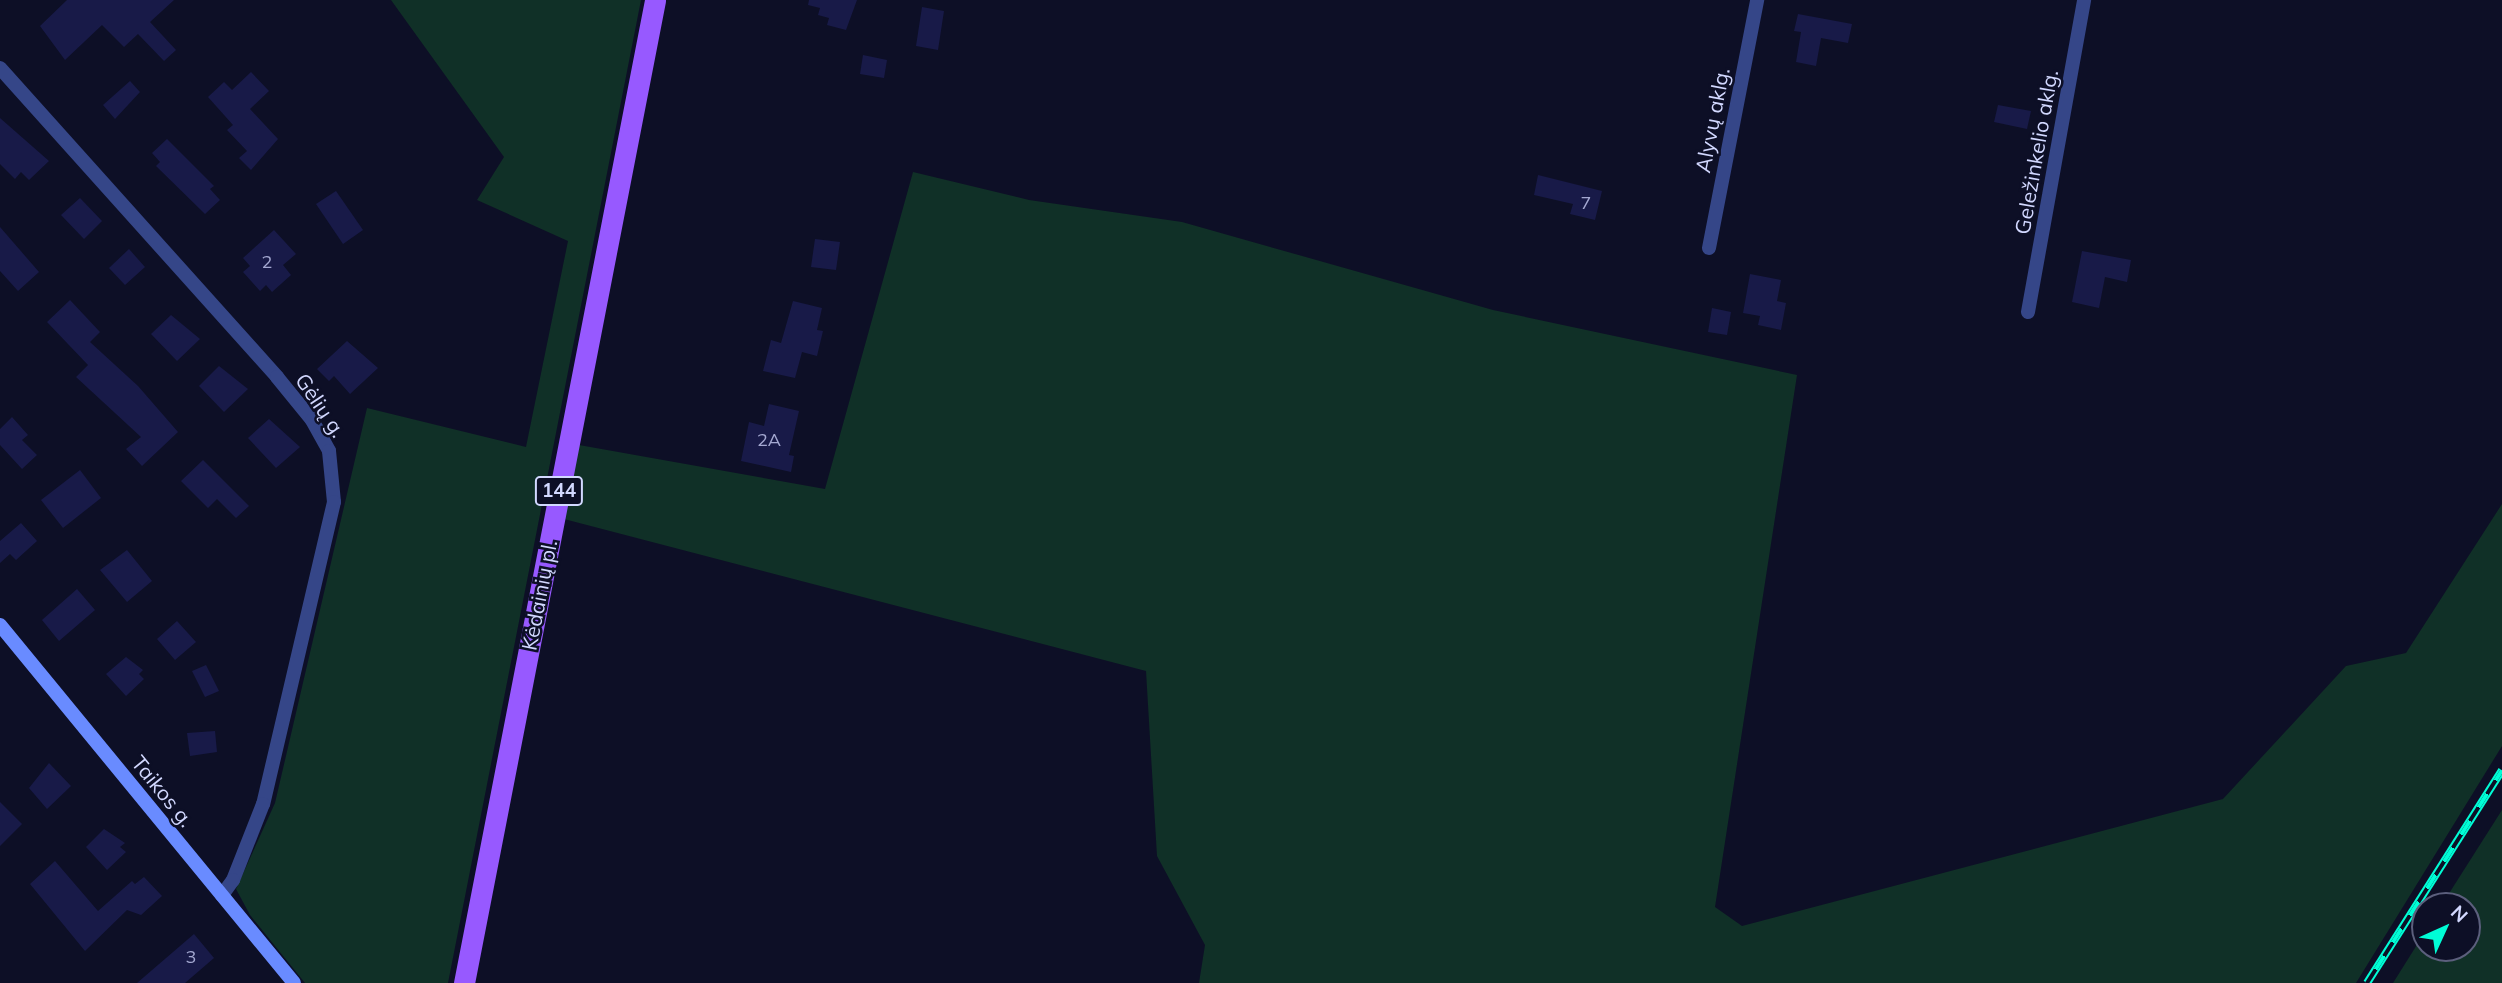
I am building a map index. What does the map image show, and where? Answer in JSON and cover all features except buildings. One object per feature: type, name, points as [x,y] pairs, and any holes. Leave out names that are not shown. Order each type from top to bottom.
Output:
[{"type":"main road","name":"Kėdainių pl.","points":[[464,983],[655,0]]},
{"type":"main road","name":"Taikos g.","points":[[0,625],[294,983]]},
{"type":"street","name":"Alyvų aklg.","points":[[1709,248],[1757,0]]},
{"type":"street","name":"Geležinkelio aklg.","points":[[2028,312],[2084,0]]},
{"type":"street","name":"Gėlių g.","points":[[0,68],[277,377],[312,420],[329,451],[334,502],[263,804],[233,880],[222,895]]},
{"type":"green space","points":[[391,0],[641,0],[448,983],[305,983],[250,915],[236,889],[275,803],[367,408],[526,447],[568,241],[477,200],[504,157]]},
{"type":"green space","points":[[913,172],[1029,200],[1182,222],[1493,310],[1797,375],[1715,907],[1742,926],[2223,799],[2346,666],[2406,653],[2502,504],[2502,746],[2356,983],[1199,983],[1205,945],[1157,856],[1146,671],[564,519],[579,445],[825,489]]},
{"type":"green space","points":[[2502,810],[2502,983],[2393,983],[2411,954],[2411,962],[2481,962],[2481,892],[2450,892]]},
{"type":"railway","points":[[2367,983],[2502,770]]}]
